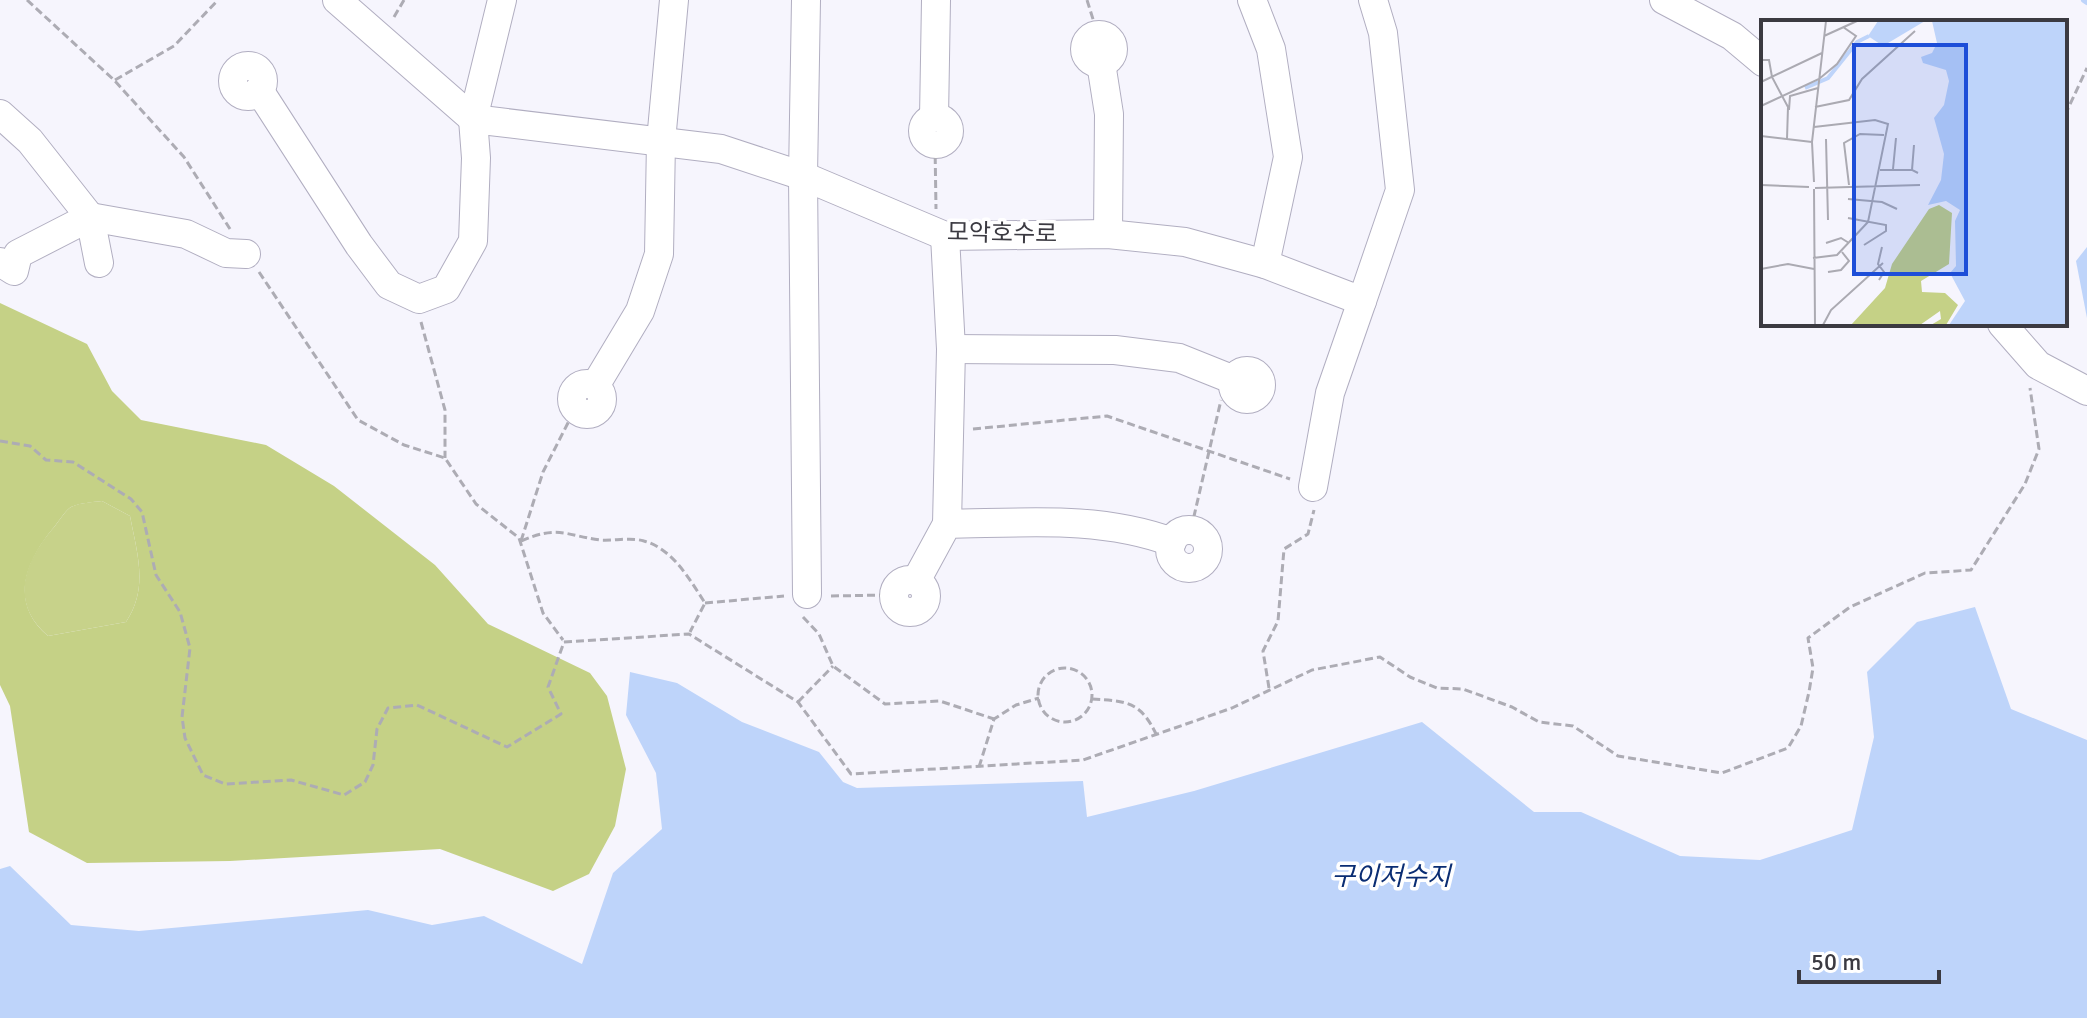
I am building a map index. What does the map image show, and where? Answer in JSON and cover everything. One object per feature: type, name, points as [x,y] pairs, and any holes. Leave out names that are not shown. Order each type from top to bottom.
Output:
[{"type":"street","points":[[337,0],[473,119]]},
{"type":"street","points":[[259,90],[366,255],[389,285],[419,299],[446,289],[473,241],[476,158],[473,119],[502,0]]},
{"type":"street","points":[[575,409],[584,414],[598,409],[602,395],[595,386],[640,311],[659,254],[661,141],[674,0]]},
{"type":"street","points":[[806,0],[803,176],[807,594]]},
{"type":"street","points":[[934,131],[936,0]]},
{"type":"street","points":[[1252,0],[1271,49],[1288,157],[1265,264]]},
{"type":"street","points":[[1313,487],[1330,393],[1400,190],[1383,33],[1373,0]]},
{"type":"street","points":[[1664,0],[1732,36],[1761,60]]},
{"type":"street","points":[[1098,35],[1107,37],[1112,45],[1109,58],[1101,63],[1109,114],[1108,234]]},
{"type":"street","points":[[0,114],[30,141],[90,217],[99,263]]},
{"type":"street","name":"모악호수로","points":[[473,119],[721,149],[803,176],[937,232],[1108,234],[1185,242],[1265,264],[1362,301]]},
{"type":"street","points":[[0,262],[14,271],[18,254],[90,217],[186,234],[226,253],[246,254]]},
{"type":"street","points":[[906,586],[947,524],[951,349],[937,232]]},
{"type":"street","points":[[2004,326],[2038,365],[2087,391]]},
{"type":"street","points":[[951,349],[1115,350],[1179,358],[1231,378]]},
{"type":"street","points":[[947,524],[1084,522],[1181,536]]},
{"type":"path","points":[[27,0],[114,80],[184,157],[358,420],[404,445],[445,458]]},
{"type":"path","points":[[114,80],[174,46],[218,0]]},
{"type":"path","points":[[1087,0],[1098,35]]},
{"type":"path","points":[[2067,111],[2087,68]]},
{"type":"path","points":[[934,131],[937,232]]},
{"type":"path","points":[[408,294],[421,320],[445,410],[445,458],[476,504],[521,541],[543,613],[564,642]]},
{"type":"path","points":[[1181,536],[1231,378]]},
{"type":"path","points":[[564,642],[689,634],[798,702],[851,774],[1083,760],[1232,708],[1312,670],[1360,664],[1380,657],[1410,677],[1437,688],[1463,689],[1512,707],[1539,722],[1573,726],[1618,756],[1722,773],[1788,748],[1801,726],[1809,692],[1813,668],[1808,638],[1850,607],[1925,573],[1971,570],[2025,484],[2039,449],[2034,399],[2028,384]]},
{"type":"path","points":[[521,541],[543,472],[575,409]]},
{"type":"path","points":[[949,431],[1107,416],[1313,487],[1315,508],[1308,534],[1284,549],[1278,621],[1263,651],[1269,688]]},
{"type":"path","points":[[0,441],[30,446],[46,460],[73,462],[131,499],[142,512],[156,575],[180,612],[190,648],[182,717],[185,738],[203,775],[225,784],[291,780],[344,795],[365,782],[373,765],[377,729],[388,708],[417,705],[507,747],[561,714],[548,687],[564,642]]},
{"type":"path","points":[[521,541],[540,533],[567,530],[599,540],[645,541],[681,565],[705,603]]},
{"type":"path","points":[[705,603],[807,594],[887,595],[906,586]]},
{"type":"path","points":[[807,594],[802,619],[819,634],[833,666],[885,704],[940,701],[994,719]]},
{"type":"path","points":[[689,634],[705,603]]},
{"type":"path","points":[[798,702],[833,666]]},
{"type":"path","points":[[1066,668],[1083,675],[1092,689],[1092,699],[1078,719],[1061,722],[1046,714],[1039,698],[1039,689],[1049,673],[1066,668]]},
{"type":"path","points":[[979,767],[994,719],[1016,705],[1039,698]]},
{"type":"path","points":[[1092,699],[1122,701],[1146,713],[1157,736]]},
{"type":"green space","points":[[0,303],[87,344],[112,391],[141,420],[266,445],[334,486],[435,565],[488,624],[590,673],[607,696],[626,769],[615,826],[589,874],[553,891],[440,849],[230,861],[87,863],[29,832],[10,706],[0,685]],"holes":[[[102,501],[130,516],[138,557],[139,583],[133,609],[126,622],[48,636],[28,609],[25,595],[29,567],[45,539],[67,511],[78,505]]]},
{"type":"green space","points":[[102,501],[130,516],[139,570],[133,609],[126,622],[48,636],[28,609],[25,581],[29,567],[44,539],[71,507]]},
{"type":"water","points":[[2087,247],[2087,318],[2076,261]]},
{"type":"water","name":"구이저수지","points":[[1975,607],[2011,709],[2087,740],[2087,1018],[0,1018],[0,869],[10,866],[71,925],[139,931],[368,910],[432,925],[484,916],[582,964],[613,873],[662,829],[656,773],[626,715],[630,672],[677,683],[742,722],[819,752],[843,782],[857,788],[1083,781],[1087,817],[1194,791],[1422,722],[1534,812],[1581,812],[1680,856],[1760,860],[1852,830],[1874,737],[1867,672],[1917,622]]}]
